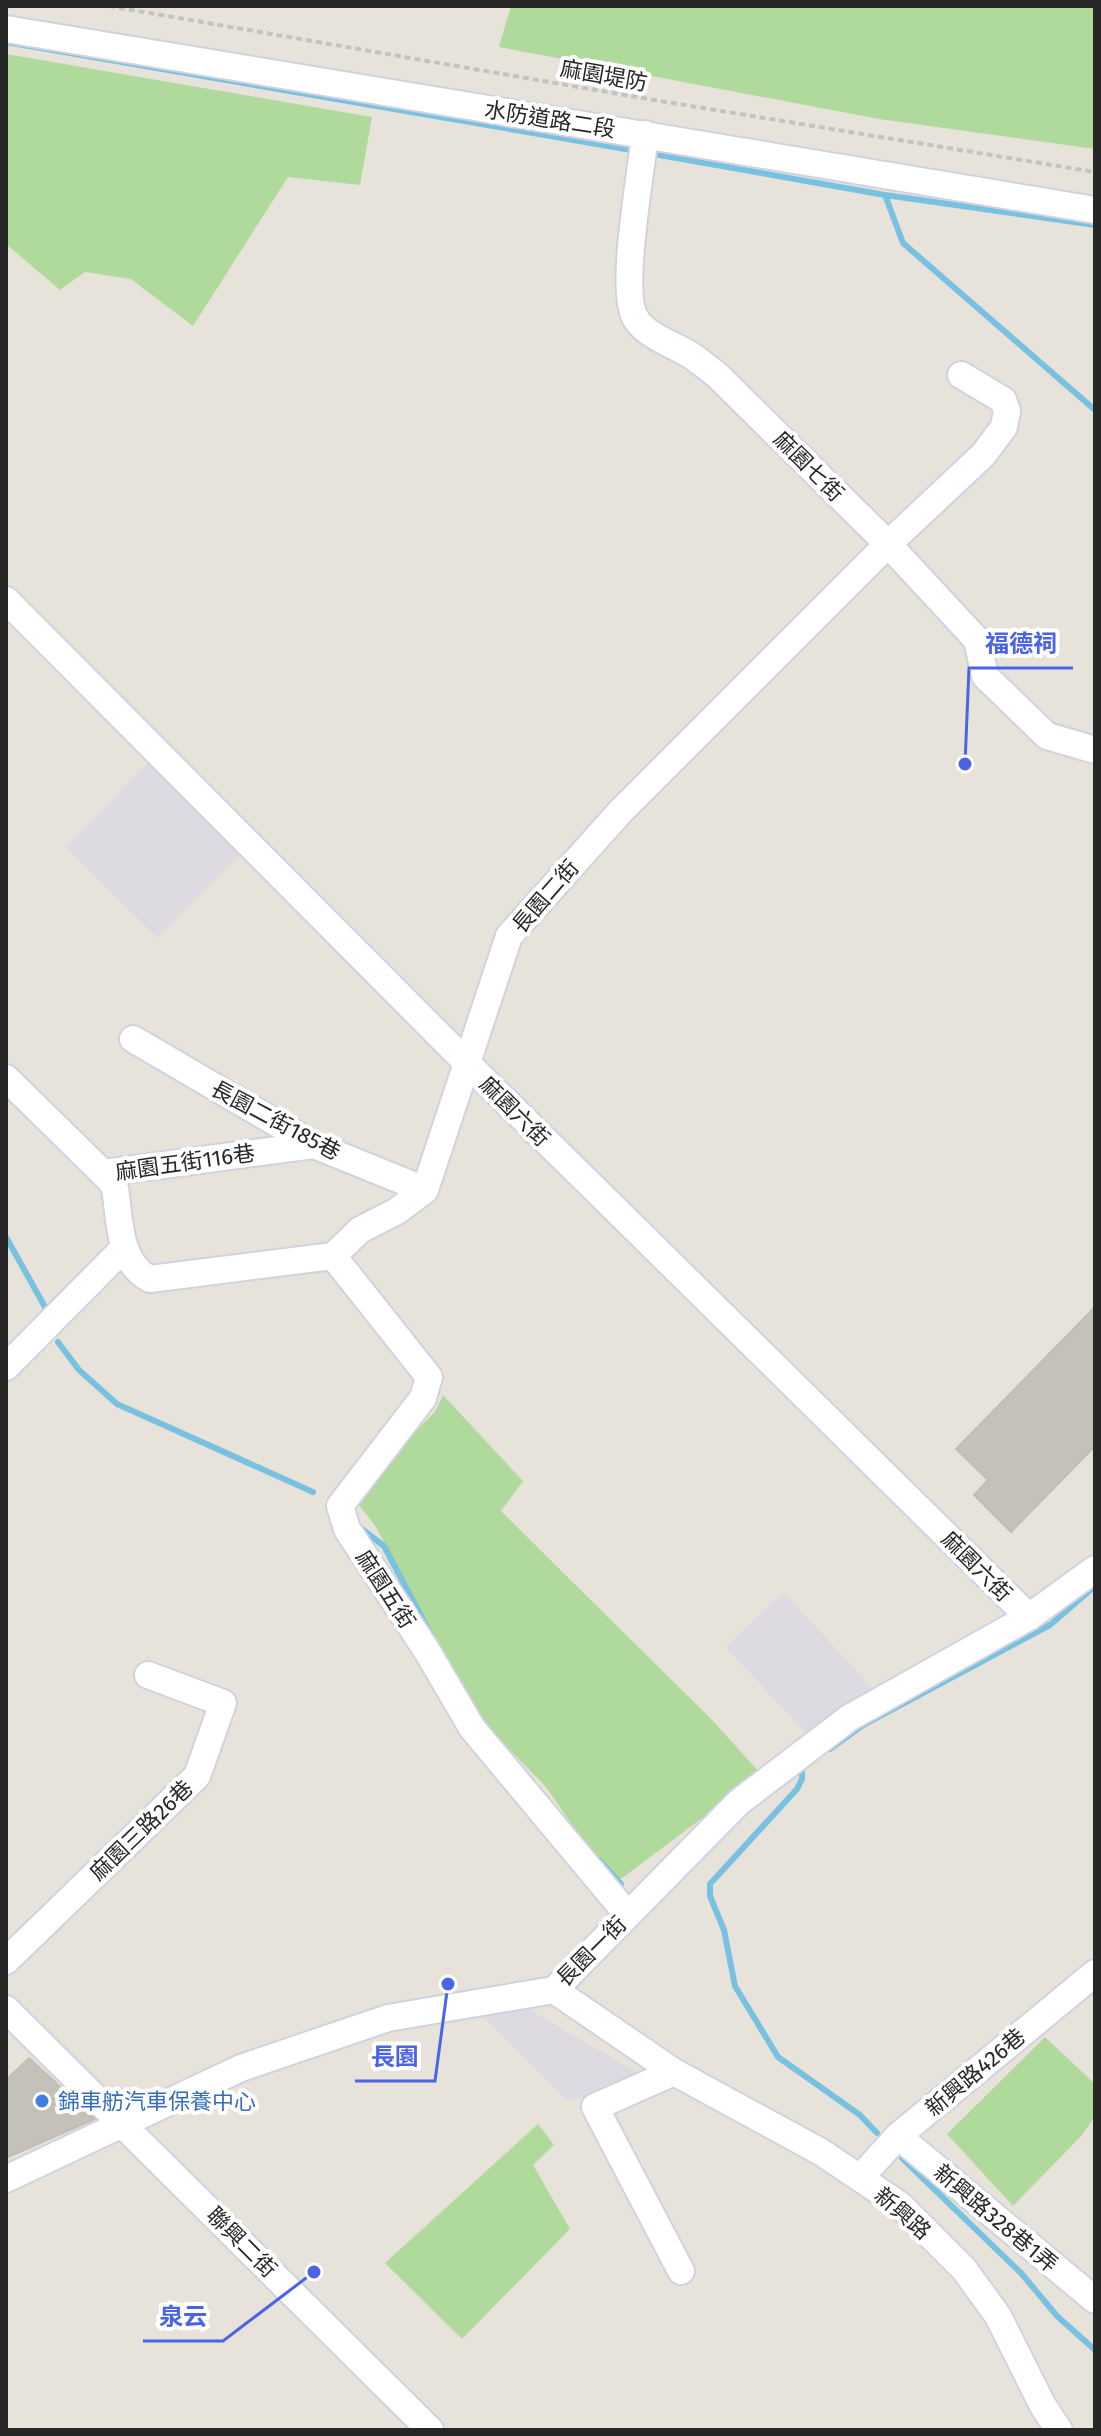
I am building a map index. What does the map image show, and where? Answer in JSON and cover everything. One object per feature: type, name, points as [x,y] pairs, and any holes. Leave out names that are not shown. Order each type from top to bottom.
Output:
[{"type":"street","name":"水防道路二段","points":[[6,29],[1095,210]]},
{"type":"street","name":"麻園七街","points":[[645,134],[630,258],[633,316],[646,330],[690,355],[717,375],[888,544],[977,640],[985,676],[1047,736],[1095,750]]},
{"type":"street","name":"長園二街","points":[[425,1190],[509,936],[620,812],[888,544],[983,455],[1004,427],[1007,411],[1003,400],[961,375]]},
{"type":"street","name":"麻園六街","points":[[6,600],[468,1064],[1029,1617]]},
{"type":"street","name":"長園二街185巷","points":[[133,1039],[314,1145],[425,1190]]},
{"type":"street","points":[[6,1078],[104,1173],[115,1188],[124,1248],[141,1274],[150,1279],[333,1256],[360,1230],[397,1211],[425,1190]]},
{"type":"street","name":"麻園五街116巷","points":[[104,1173],[314,1145]]},
{"type":"street","points":[[6,1367],[124,1248]]},
{"type":"street","name":"麻園五街","points":[[333,1256],[429,1377],[423,1398],[340,1506],[347,1529],[427,1651],[472,1728],[628,1915]]},
{"type":"street","name":"長園一街","points":[[6,2179],[241,2068],[388,2018],[554,1990],[739,1802],[849,1718],[1029,1617],[1095,1569]]},
{"type":"street","name":"麻園三路26巷","points":[[6,1961],[197,1776],[223,1703],[148,1675]]},
{"type":"street","name":"新興路426巷","points":[[861,2177],[898,2136],[1095,1973]]},
{"type":"street","name":"新興路","points":[[554,1990],[674,2072],[861,2177],[900,2205],[964,2269],[998,2316],[1043,2406],[1059,2430]]},
{"type":"street","name":"聯興二街","points":[[6,2009],[430,2430]]},
{"type":"street","points":[[674,2072],[595,2107],[681,2271]]},
{"type":"street","name":"新興路328巷1弄","points":[[898,2136],[1095,2300]]},
{"type":"path","name":"麻園堤防","points":[[109,6],[1095,172]]},
{"type":"shaded area","points":[[153,758],[246,849],[158,938],[65,847]]},
{"type":"shaded area","points":[[784,1592],[883,1700],[811,1739],[726,1647]]},
{"type":"shaded area","points":[[523,2006],[650,2080],[568,2101],[482,2016]]},
{"type":"green space","points":[[511,6],[1095,6],[1095,149],[879,119],[499,47]]},
{"type":"green space","points":[[6,54],[372,117],[360,185],[288,177],[193,326],[131,279],[85,272],[60,290],[6,244]]},
{"type":"green space","points":[[443,1395],[523,1481],[501,1511],[713,1721],[761,1774],[622,1878],[610,1880],[546,1787],[476,1715],[376,1527],[351,1495],[435,1412]]},
{"type":"green space","points":[[1045,2037],[1095,2084],[1095,2116],[1083,2134],[1013,2206],[947,2134]]},
{"type":"green space","points":[[538,2124],[554,2145],[533,2165],[570,2229],[462,2339],[385,2263]]},
{"type":"building","points":[[1095,1307],[1095,1446],[1011,1532],[974,1495],[988,1480],[956,1449]]},
{"type":"building","name":"錦車舫汽車保養中心","points":[[29,2058],[95,2119],[6,2158],[6,2080]]},
{"type":"waterway","points":[[6,42],[637,151]]},
{"type":"waterway","points":[[648,153],[885,195],[1095,225]]},
{"type":"waterway","points":[[885,195],[903,243],[1095,410]]},
{"type":"waterway","points":[[6,1237],[45,1307]]},
{"type":"waterway","points":[[58,1342],[79,1370],[117,1404],[313,1492]]},
{"type":"waterway","points":[[358,1526],[384,1546],[431,1635]]},
{"type":"waterway","points":[[830,1749],[863,1725],[1050,1625],[1095,1586]]},
{"type":"waterway","points":[[802,1769],[802,1779],[797,1789],[710,1884],[710,1896],[724,1930],[735,1986],[778,2057],[860,2115],[877,2133]]},
{"type":"waterway","points":[[599,1860],[621,1884]]},
{"type":"waterway","points":[[902,2158],[1021,2273],[1057,2316],[1095,2350]]},
{"type":"place","name":"福德祠","points":[[965,764]]},
{"type":"place","name":"長園","points":[[448,1984]]},
{"type":"place","name":"錦車舫汽車保養中心","points":[[42,2101]]},
{"type":"place","name":"泉云","points":[[314,2272]]}]
